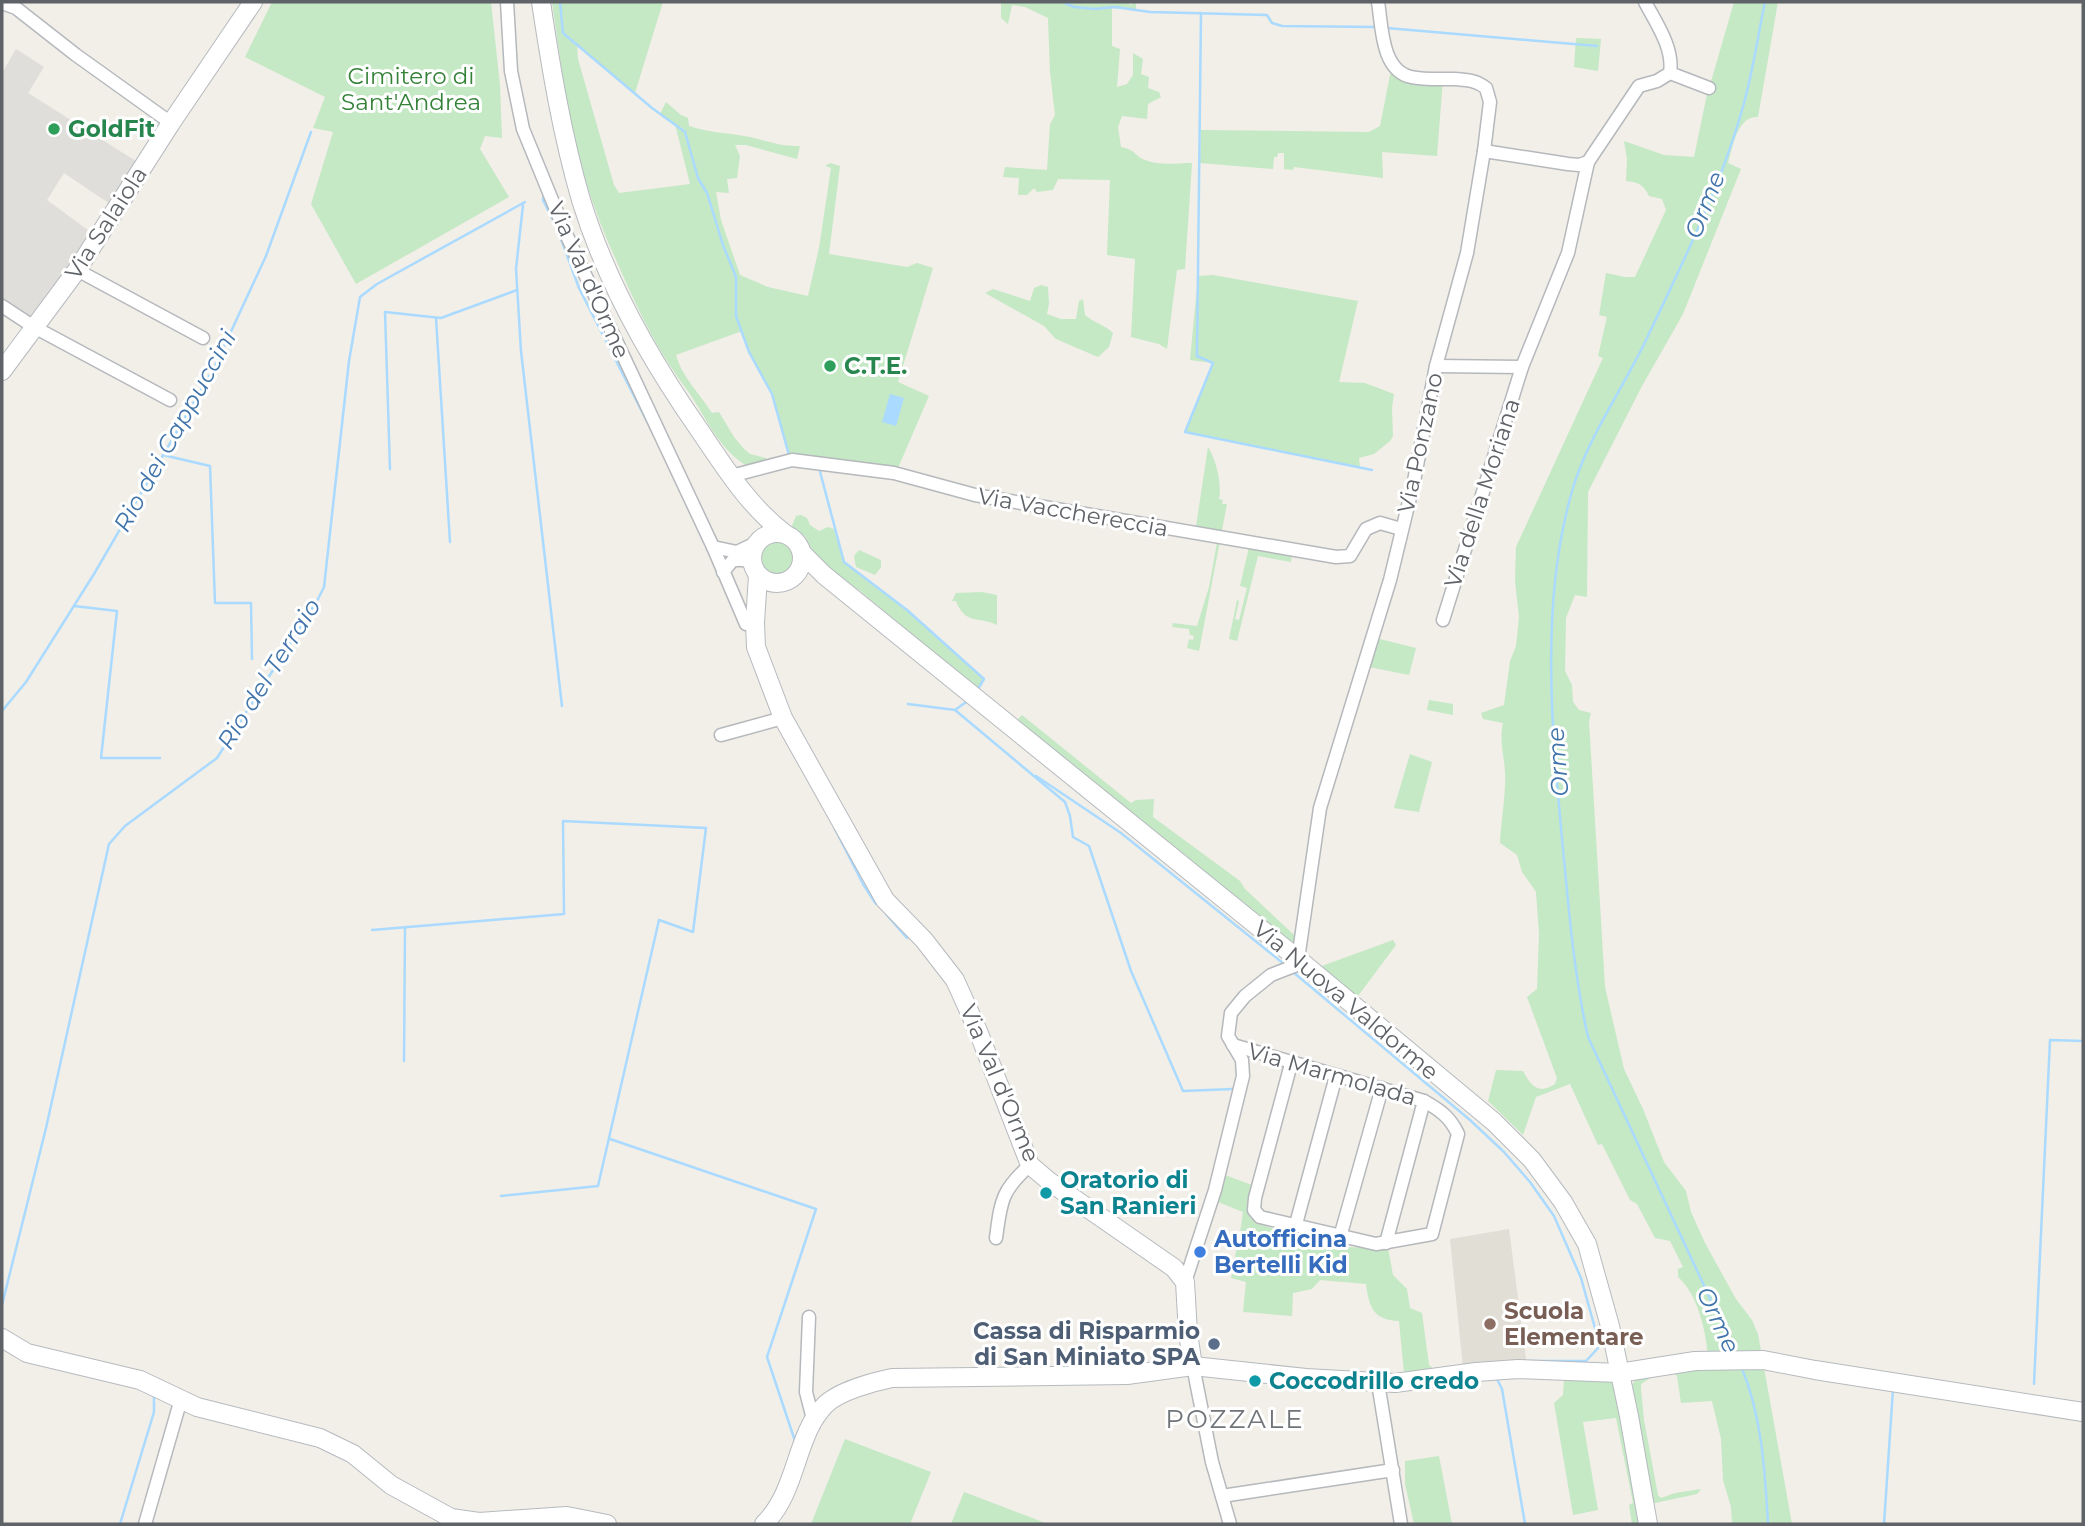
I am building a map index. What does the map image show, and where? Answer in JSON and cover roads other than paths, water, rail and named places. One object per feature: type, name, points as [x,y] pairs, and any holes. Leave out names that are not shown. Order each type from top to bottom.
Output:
[{"type":"street","name":"Via Salaiola","points":[[2,371],[77,270],[171,123],[253,2]]},
{"type":"street","name":"Via Val d'Orme","points":[[507,2],[511,71],[523,129],[566,234],[723,572],[750,623],[756,647],[783,718],[885,900],[924,940],[955,980],[978,1031],[1030,1165],[1050,1182],[1174,1268],[1185,1282]]},
{"type":"street","name":"Via Nuova Valdorme","points":[[541,2],[558,108],[582,201],[602,256],[668,385],[731,477],[746,497],[796,541],[802,553],[824,575],[1300,961],[1494,1122],[1532,1160],[1563,1202],[1587,1244],[1610,1326],[1632,1429],[1648,1524]]},
{"type":"street","name":"Via Ponzano","points":[[1300,961],[1320,808],[1390,580],[1414,481],[1436,366],[1466,253],[1490,102],[1486,88],[1472,80],[1410,77],[1399,72],[1389,58],[1378,2]]},
{"type":"street","points":[[1645,2],[1668,48],[1672,63],[1671,73]]},
{"type":"street","points":[[2,3],[16,8],[171,123]]},
{"type":"street","points":[[1484,151],[1568,164],[1588,162],[1639,86],[1657,81],[1671,73]]},
{"type":"street","points":[[1671,73],[1709,88]]},
{"type":"street","name":"Via della Moriana","points":[[1443,620],[1522,367],[1568,253],[1588,162]]},
{"type":"street","points":[[77,270],[203,338]]},
{"type":"street","points":[[2,306],[34,327],[170,400]]},
{"type":"street","name":"Via della Moriana","points":[[1436,366],[1522,367]]},
{"type":"street","name":"Via Vacchereccia","points":[[731,477],[792,460],[881,471],[975,495],[1336,558],[1350,556],[1366,529],[1380,523],[1401,529]]},
{"type":"street","name":"Via Nuova Valdorme","points":[[746,497],[756,520],[757,542],[753,550],[755,570],[774,583],[814,582],[829,586],[855,600]]},
{"type":"street","points":[[713,547],[737,552],[770,533],[784,533]]},
{"type":"street","points":[[750,623],[765,602],[801,566],[802,553]]},
{"type":"street","points":[[723,572],[733,560],[745,560],[755,570]]},
{"type":"street","name":"Via Val d'Orme","points":[[750,623],[755,570]]},
{"type":"street","points":[[721,735],[783,718]]},
{"type":"street","points":[[1230,1524],[1212,1462],[1193,1366],[1185,1282],[1215,1190],[1243,1076],[1242,1060],[1230,1040],[1231,1013],[1245,996],[1271,975],[1300,961]]},
{"type":"street","name":"Via Marmolada","points":[[1230,1040],[1291,1064],[1424,1101],[1442,1111],[1453,1122],[1458,1134],[1432,1234],[1385,1243]]},
{"type":"street","points":[[1291,1064],[1254,1210],[1261,1217],[1340,1237],[1376,1244],[1385,1243],[1424,1101]]},
{"type":"street","points":[[1296,1224],[1336,1076]]},
{"type":"street","points":[[1340,1237],[1382,1088]]},
{"type":"street","points":[[996,1238],[1002,1198],[1013,1180],[1030,1165]]},
{"type":"street","points":[[809,1317],[806,1392],[814,1423]]},
{"type":"street","points":[[2,1338],[27,1353],[140,1380],[197,1407],[320,1438],[353,1454],[391,1485],[451,1518],[479,1522],[567,1516],[607,1524]]},
{"type":"street","points":[[764,1524],[786,1493],[814,1423],[827,1404],[873,1382],[892,1378],[1127,1375],[1193,1366],[1378,1384],[1518,1369],[1619,1373],[1716,1359],[1763,1360],[2083,1412]]},
{"type":"street","points":[[1378,1384],[1401,1524]]},
{"type":"street","points":[[145,1524],[181,1399]]},
{"type":"street","points":[[1222,1496],[1393,1470]]},
{"type":"water","points":[[890,394],[904,398],[896,426],[882,422]]},
{"type":"waterway","points":[[560,2],[563,33],[652,108],[685,132],[698,178],[707,193],[736,277],[736,316],[749,352],[772,394],[789,455]]},
{"type":"waterway","name":"Rio dei Cappuccini","points":[[1063,2],[1074,7],[1095,9],[1115,7],[1150,12],[1267,15],[1272,23],[1282,26],[1376,27]]},
{"type":"waterway","name":"Orme","points":[[1736,1354],[1588,1037],[1572,943],[1552,714],[1551,667],[1556,576],[1562,531],[1573,488],[1597,431],[1638,356],[1688,252],[1725,163],[1744,103],[1765,2]]},
{"type":"waterway","points":[[1201,13],[1197,356],[1213,363],[1185,432],[1372,470]]},
{"type":"waterway","name":"Rio dei Cappuccini","points":[[1387,28],[1597,46]]},
{"type":"waterway","name":"Rio dei Cappuccini","points":[[2,711],[26,682],[94,574],[215,366],[266,256],[311,132]]},
{"type":"waterway","points":[[544,194],[543,200],[557,228],[579,288],[657,441]]},
{"type":"waterway","name":"Rio del Terraio","points":[[2,1305],[46,1128],[109,844],[125,826],[217,758],[324,587],[349,361],[360,297],[377,284],[525,202]]},
{"type":"waterway","points":[[523,205],[516,269],[521,351],[562,706]]},
{"type":"waterway","points":[[390,469],[385,312],[441,318],[517,290]]},
{"type":"waterway","points":[[436,318],[450,542]]},
{"type":"waterway","points":[[163,455],[210,466],[215,603],[251,603],[252,659]]},
{"type":"waterway","points":[[819,468],[844,562],[907,610],[984,679],[978,689]]},
{"type":"waterway","points":[[74,606],[117,611],[101,758],[160,758]]},
{"type":"waterway","points":[[955,710],[969,700]]},
{"type":"waterway","points":[[908,704],[955,710],[1065,802],[1073,837],[1089,846],[1131,971],[1183,1091],[1233,1089]]},
{"type":"waterway","points":[[1036,776],[1121,833],[1284,964]]},
{"type":"waterway","points":[[372,930],[564,914],[563,821],[706,828],[693,932],[659,920],[598,1186],[501,1196]]},
{"type":"waterway","points":[[834,827],[876,904]]},
{"type":"waterway","points":[[886,914],[907,938]]},
{"type":"waterway","points":[[404,1061],[405,928]]},
{"type":"waterway","points":[[1293,972],[1470,1120],[1504,1152],[1554,1216],[1581,1278],[1600,1346],[1586,1361],[1528,1361]]},
{"type":"waterway","points":[[2034,1384],[2050,1040],[2083,1041]]},
{"type":"waterway","points":[[610,1139],[816,1209],[767,1357],[795,1441]]},
{"type":"waterway","name":"Orme","points":[[1741,1366],[1758,1424],[1768,1524]]},
{"type":"waterway","points":[[1497,1379],[1502,1389],[1525,1524]]},
{"type":"waterway","points":[[1884,1524],[1893,1389]]},
{"type":"waterway","name":"Rio del Terraio","points":[[120,1524],[154,1412],[154,1396],[151,1394]]},
{"type":"place","name":"GoldFit","points":[[54,129]]},
{"type":"place","name":"C.T.E.","points":[[830,366]]},
{"type":"place","name":"Oratorio di San Ranieri","points":[[1046,1193]]},
{"type":"place","name":"Autofficina Bertelli Kid","points":[[1200,1252]]},
{"type":"place","name":"Scuola Elementare","points":[[1490,1324]]},
{"type":"place","name":"Cassa di Risparmio di San Miniato SPA","points":[[1214,1344]]},
{"type":"place","name":"Coccodrillo credo","points":[[1255,1381]]},
{"type":"district","name":"POZZALE","points":[[1235,1419]]},
{"type":"park label","name":"Cimitero di Sant'Andrea","points":[[411,89]]}]
